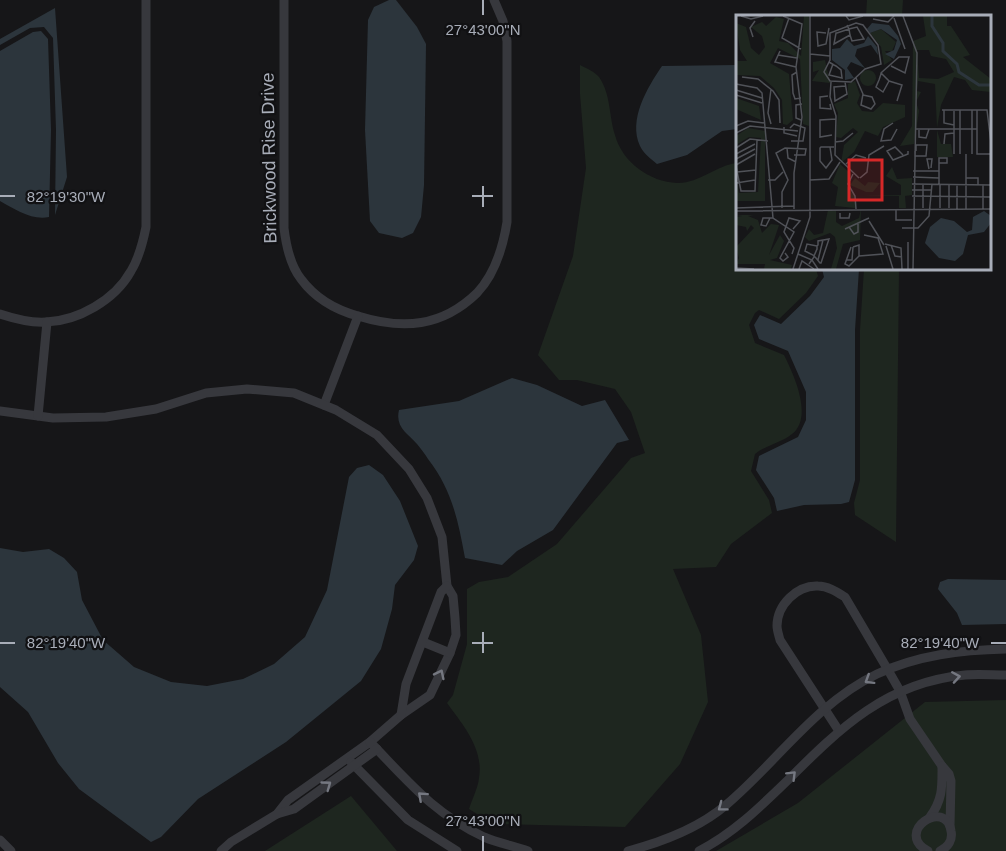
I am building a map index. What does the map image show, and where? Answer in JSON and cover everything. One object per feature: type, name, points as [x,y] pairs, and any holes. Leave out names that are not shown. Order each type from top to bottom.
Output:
[{"type":"street","points":[[0,314],[19,320],[47,322],[70,318],[94,307],[114,292],[131,272],[141,248],[146,227],[148,192],[146,0]]},
{"type":"street","name":"Brickwood Rise Drive","points":[[284,0],[284,228],[287,250],[301,279],[322,299],[343,312],[379,323],[399,325],[438,319],[460,307],[479,291],[494,267],[503,243],[507,222],[507,41],[503,21],[494,0]]},
{"type":"street","points":[[324,405],[358,316]]},
{"type":"street","points":[[38,416],[47,322]]},
{"type":"street","points":[[0,411],[53,418],[106,417],[156,409],[206,393],[247,389],[294,393],[336,410],[377,435],[409,469],[427,498],[442,537],[447,586],[453,596],[456,634],[450,653],[430,695],[401,715],[373,746],[288,800],[277,814],[231,842],[221,851]]},
{"type":"street","points":[[401,715],[406,684],[441,592],[447,586]]},
{"type":"street","points":[[839,731],[780,640],[777,626],[780,612],[789,598],[802,589],[818,586],[833,590],[845,597],[900,691],[910,718],[949,774],[951,838],[949,844],[940,851]]},
{"type":"street","points":[[423,642],[450,653]]},
{"type":"street","points":[[628,851],[656,844],[690,828],[725,806],[825,711],[844,695],[876,675],[920,658],[967,650],[1006,649]]},
{"type":"street","points":[[699,851],[721,839],[753,814],[839,731],[865,710],[900,691],[938,680],[965,675],[1006,675]]},
{"type":"street","points":[[373,746],[421,796],[450,818],[486,837],[528,851]]},
{"type":"street","points":[[351,761],[408,820],[457,851]]},
{"type":"street","points":[[928,851],[919,844],[916,833],[921,823],[930,817],[939,804],[942,766]]},
{"type":"street","points":[[930,817],[941,818],[950,826]]},
{"type":"street","points":[[0,840],[11,851]]},
{"type":"shaded area","points":[[389,0],[396,0],[417,27],[426,44],[424,185],[421,217],[413,233],[402,238],[379,233],[370,221],[365,130],[368,20],[374,7]]},
{"type":"shaded area","points":[[867,0],[903,0],[902,15],[866,15]]},
{"type":"shaded area","points":[[55,8],[67,177],[55,215],[56,130],[53,38],[44,27],[30,28],[0,45],[0,39]]},
{"type":"shaded area","points":[[41,31],[48,39],[51,130],[49,217],[43,218],[24,213],[0,201],[0,51],[33,32]]},
{"type":"shaded area","points":[[580,65],[593,72],[603,84],[613,128],[624,154],[638,169],[657,179],[685,183],[736,163],[736,270],[816,270],[818,276],[806,293],[779,319],[759,310],[749,325],[755,343],[784,355],[796,383],[802,406],[798,426],[792,434],[755,454],[751,471],[769,500],[772,513],[731,544],[716,567],[673,569],[701,635],[708,702],[680,764],[625,827],[494,824],[469,809],[478,782],[480,767],[478,757],[471,738],[447,703],[453,695],[467,644],[467,589],[479,582],[508,577],[557,544],[631,458],[645,453],[631,412],[615,389],[577,380],[559,380],[538,355],[573,256],[586,168]]},
{"type":"shaded area","points":[[736,65],[736,129],[722,131],[687,155],[657,164],[641,149],[636,126],[645,94],[662,66]]},
{"type":"shaded area","points":[[822,270],[859,270],[855,330],[855,480],[849,502],[804,505],[777,511],[774,498],[756,470],[759,456],[798,437],[806,420],[806,392],[788,351],[759,339],[754,325],[760,315],[781,324],[810,296],[824,277]]},
{"type":"shaded area","points":[[864,270],[899,270],[896,542],[855,515],[854,503],[860,480],[860,330]]},
{"type":"shaded area","points":[[512,378],[537,385],[582,406],[605,400],[629,440],[617,443],[553,530],[517,551],[502,565],[465,558],[457,518],[443,482],[417,444],[400,425],[398,416],[399,410],[459,401]]},
{"type":"shaded area","points":[[369,465],[383,475],[400,501],[418,546],[414,560],[395,585],[392,609],[381,649],[361,681],[286,742],[198,799],[161,837],[151,842],[79,789],[58,763],[28,712],[0,687],[0,548],[23,552],[49,549],[64,558],[77,572],[82,600],[103,640],[134,667],[171,682],[207,686],[243,679],[274,664],[305,637],[327,590],[349,477],[357,468]]},
{"type":"shaded area","points":[[948,579],[1006,580],[1006,624],[962,625],[957,613],[938,589],[940,582]]},
{"type":"shaded area","points":[[1006,700],[1006,851],[716,851],[798,803],[925,702]]},
{"type":"shaded area","points":[[351,796],[397,851],[265,851]]}]
